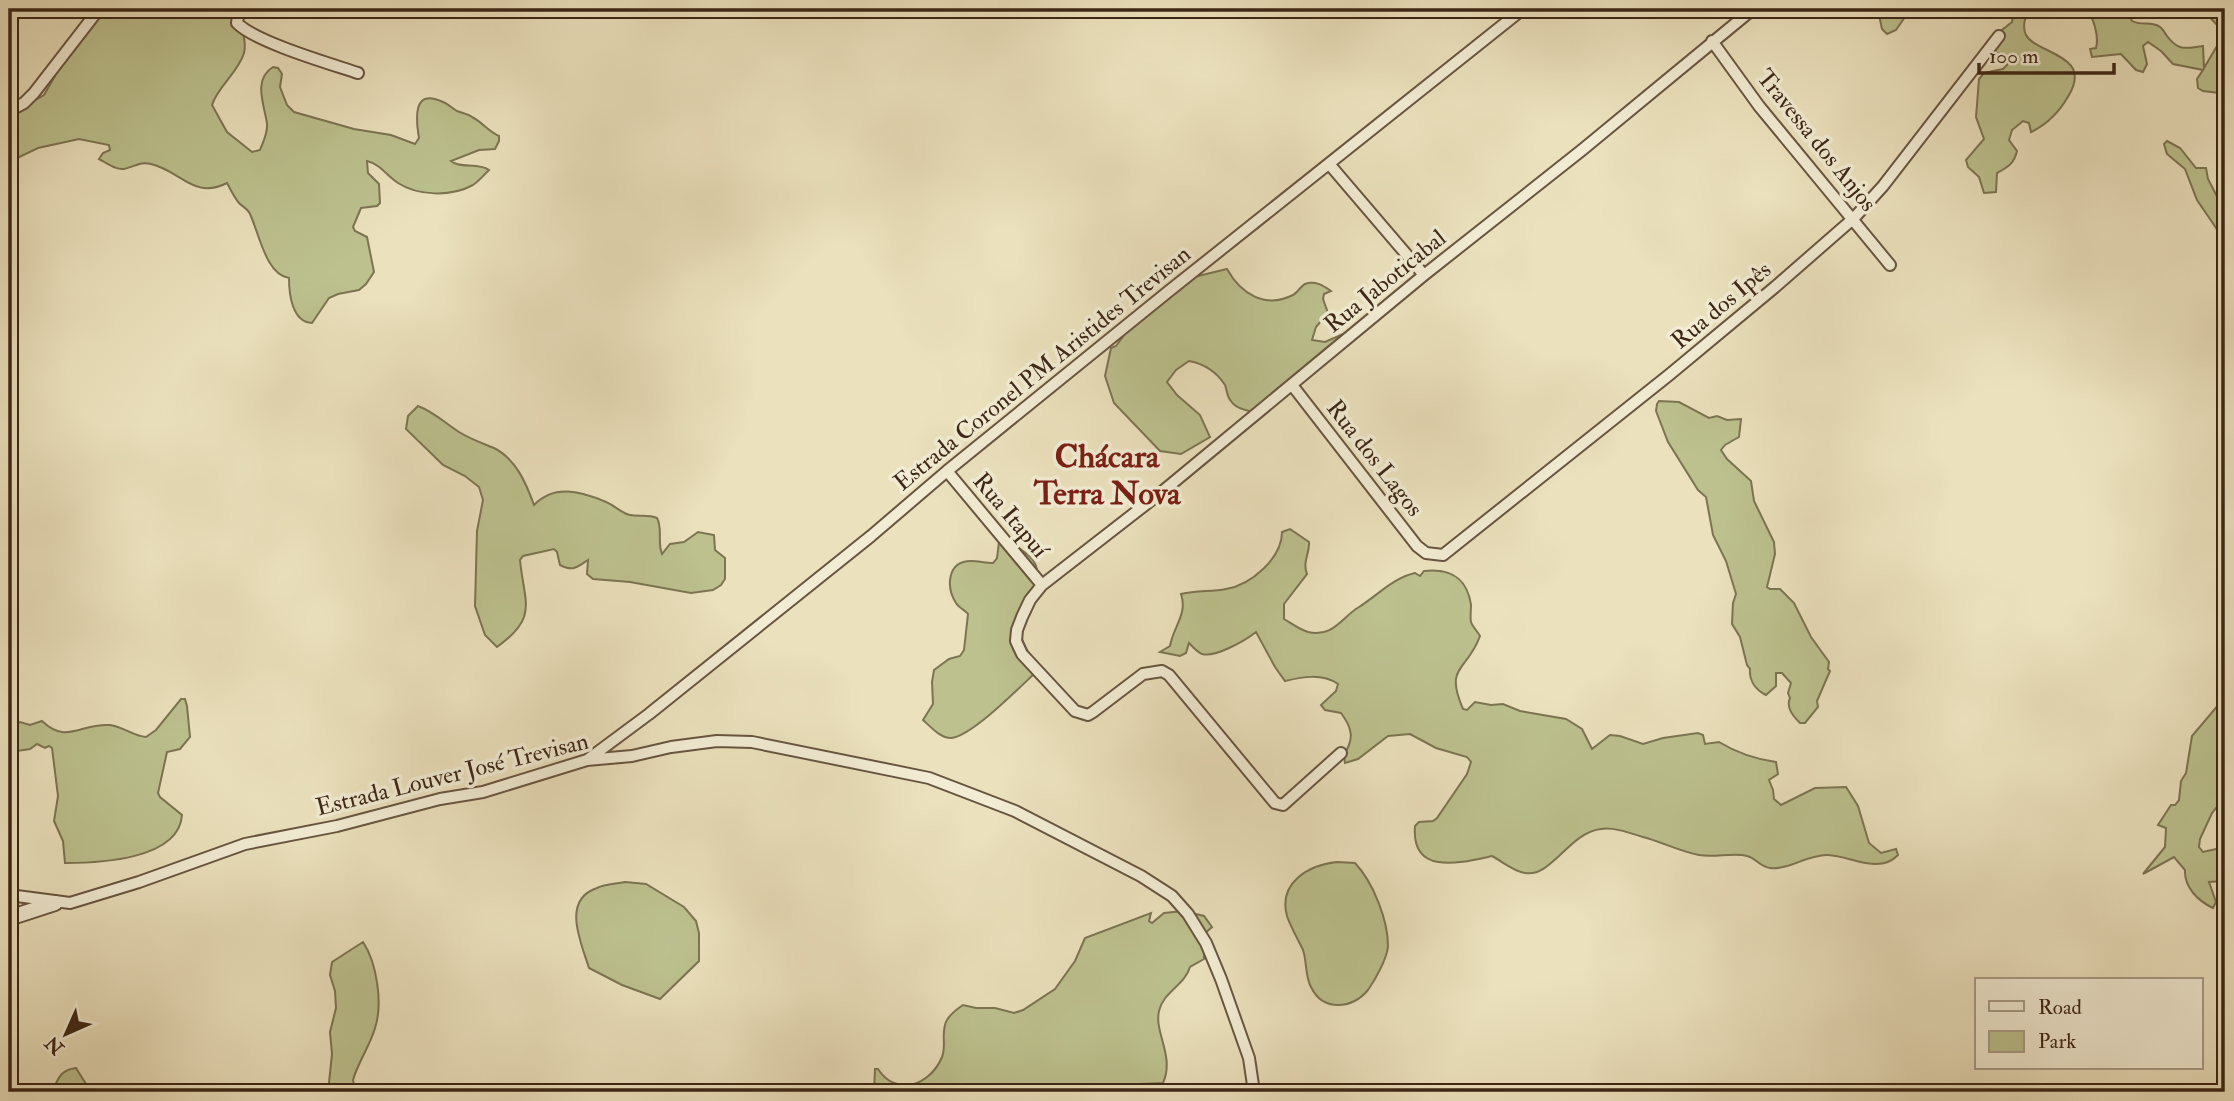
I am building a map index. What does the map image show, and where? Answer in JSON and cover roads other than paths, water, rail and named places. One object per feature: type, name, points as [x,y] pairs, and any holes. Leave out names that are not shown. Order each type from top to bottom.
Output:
[{"type":"street","points":[[9,111],[24,103],[34,93],[99,9]]},
{"type":"street","points":[[239,9],[237,23],[246,31],[298,53],[358,73]]},
{"type":"street","name":"Estrada Coronel PM Aristides Trevisan","points":[[587,760],[649,714],[871,536],[1169,291],[1523,9]]},
{"type":"street","name":"Rua Jaboticabal","points":[[1341,753],[1283,805],[1275,803],[1169,675],[1162,671],[1143,674],[1093,712],[1082,714],[1075,711],[1022,654],[1016,641],[1022,617],[1030,600],[1042,585],[1293,385],[1424,275],[1754,9]]},
{"type":"street","name":"Rua dos Ipês","points":[[1426,553],[1443,555],[1456,546],[1765,296],[1854,218],[1883,186],[1999,36]]},
{"type":"street","name":"Travessa dos Anjos","points":[[1712,41],[1784,138],[1830,194],[1854,218],[1890,265]]},
{"type":"street","points":[[1330,165],[1424,275]]},
{"type":"street","name":"Rua dos Lagos","points":[[1293,385],[1398,524],[1426,553]]},
{"type":"street","name":"Rua Itapuí","points":[[947,471],[1042,585]]},
{"type":"street","name":"Estrada Louver José Trevisan","points":[[9,895],[70,903],[139,882],[245,844],[337,826],[440,799],[483,792],[587,760],[632,756],[717,741],[752,742],[929,778],[1015,811],[1141,876],[1172,897],[1188,914],[1206,943],[1249,1058],[1254,1092]]},
{"type":"street","points":[[9,918],[55,903]]},
{"type":"district","name":"Chácara Terra Nova","points":[[1107,474]]}]
